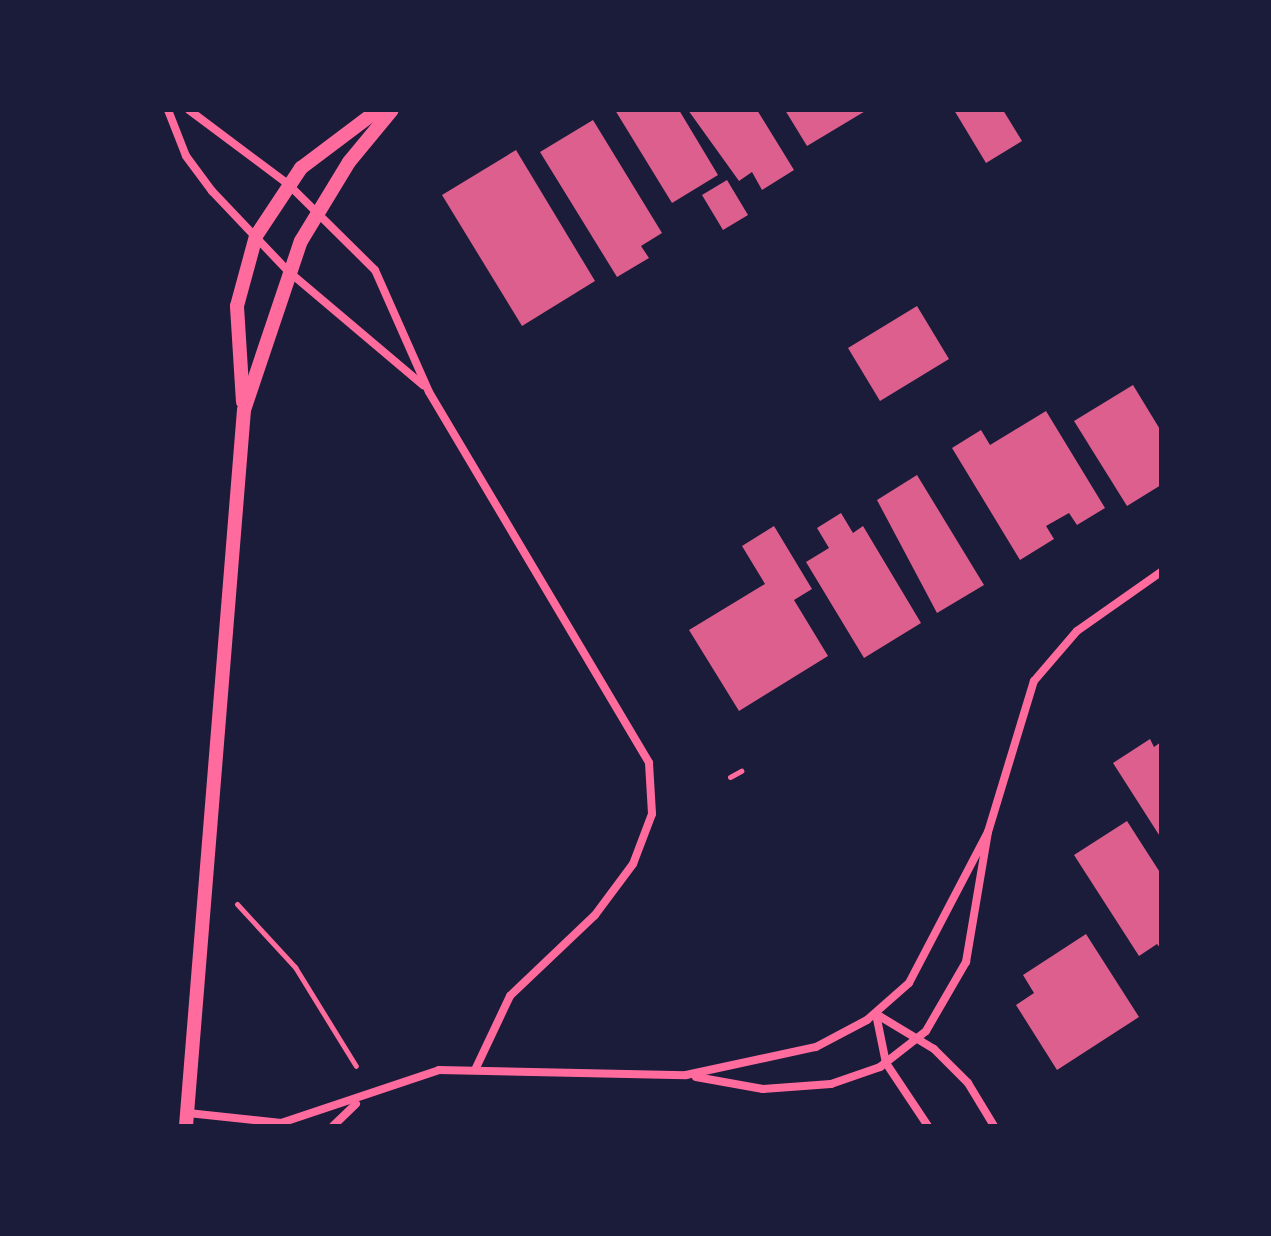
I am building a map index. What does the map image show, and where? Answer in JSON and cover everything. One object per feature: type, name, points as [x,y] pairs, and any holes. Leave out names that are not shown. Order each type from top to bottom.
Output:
[{"type":"street","points":[[168,110],[190,164],[288,271],[429,392]]},
{"type":"street","points":[[189,110],[288,184],[318,211],[383,284],[429,392],[627,717],[655,791],[648,828],[623,881],[510,996],[476,1068]]},
{"type":"street","points":[[378,110],[325,146],[288,184],[256,236],[237,306],[244,410],[187,1120],[281,1123],[373,1094],[427,1072],[476,1068],[686,1075],[798,1089],[886,1063],[920,1037],[963,973],[988,832],[1021,710],[1040,671],[1077,631],[1161,572]]},
{"type":"street","points":[[244,410],[288,271],[318,211],[392,110]]},
{"type":"street","points":[[686,1075],[802,1052],[876,1014],[924,961],[988,832]]},
{"type":"street","points":[[876,1014],[920,1037],[968,1083],[994,1126]]},
{"type":"street","points":[[876,1014],[886,1063],[928,1126]]},
{"type":"street","points":[[333,1126],[373,1094]]},
{"type":"path","points":[[730,777],[741,771]]},
{"type":"path","points":[[207,874],[295,967],[373,1094]]},
{"type":"building","points":[[615,110],[679,110],[718,175],[672,203]]},
{"type":"building","points":[[688,110],[757,110],[794,170],[762,190],[752,172],[739,181]]},
{"type":"building","points":[[785,110],[867,110],[807,146]]},
{"type":"building","points":[[954,110],[1003,110],[1022,141],[986,163]]},
{"type":"building","points":[[593,120],[662,233],[641,246],[649,258],[617,277],[540,152]]},
{"type":"building","points":[[516,150],[595,281],[522,326],[442,195]]},
{"type":"building","points":[[727,180],[748,215],[723,230],[702,195]]},
{"type":"building","points":[[917,306],[949,359],[880,401],[848,348]]},
{"type":"building","points":[[1133,385],[1161,431],[1161,485],[1127,506],[1074,421]]},
{"type":"building","points":[[1046,411],[1105,508],[1077,525],[1069,513],[1046,526],[1054,539],[1020,560],[952,448],[981,430],[990,445]]},
{"type":"building","points":[[917,475],[984,585],[937,613],[877,500]]},
{"type":"building","points":[[841,513],[853,533],[863,526],[921,623],[864,658],[806,562],[829,548],[817,528]]},
{"type":"building","points":[[774,526],[812,589],[794,600],[828,656],[739,711],[689,630],[765,584],[742,546]]},
{"type":"building","points":[[1150,739],[1154,747],[1161,742],[1161,838],[1113,763]]},
{"type":"building","points":[[1127,821],[1161,874],[1161,949],[1157,944],[1139,956],[1074,855]]},
{"type":"building","points":[[1086,934],[1139,1017],[1057,1070],[1016,1005],[1034,993],[1023,975]]}]
